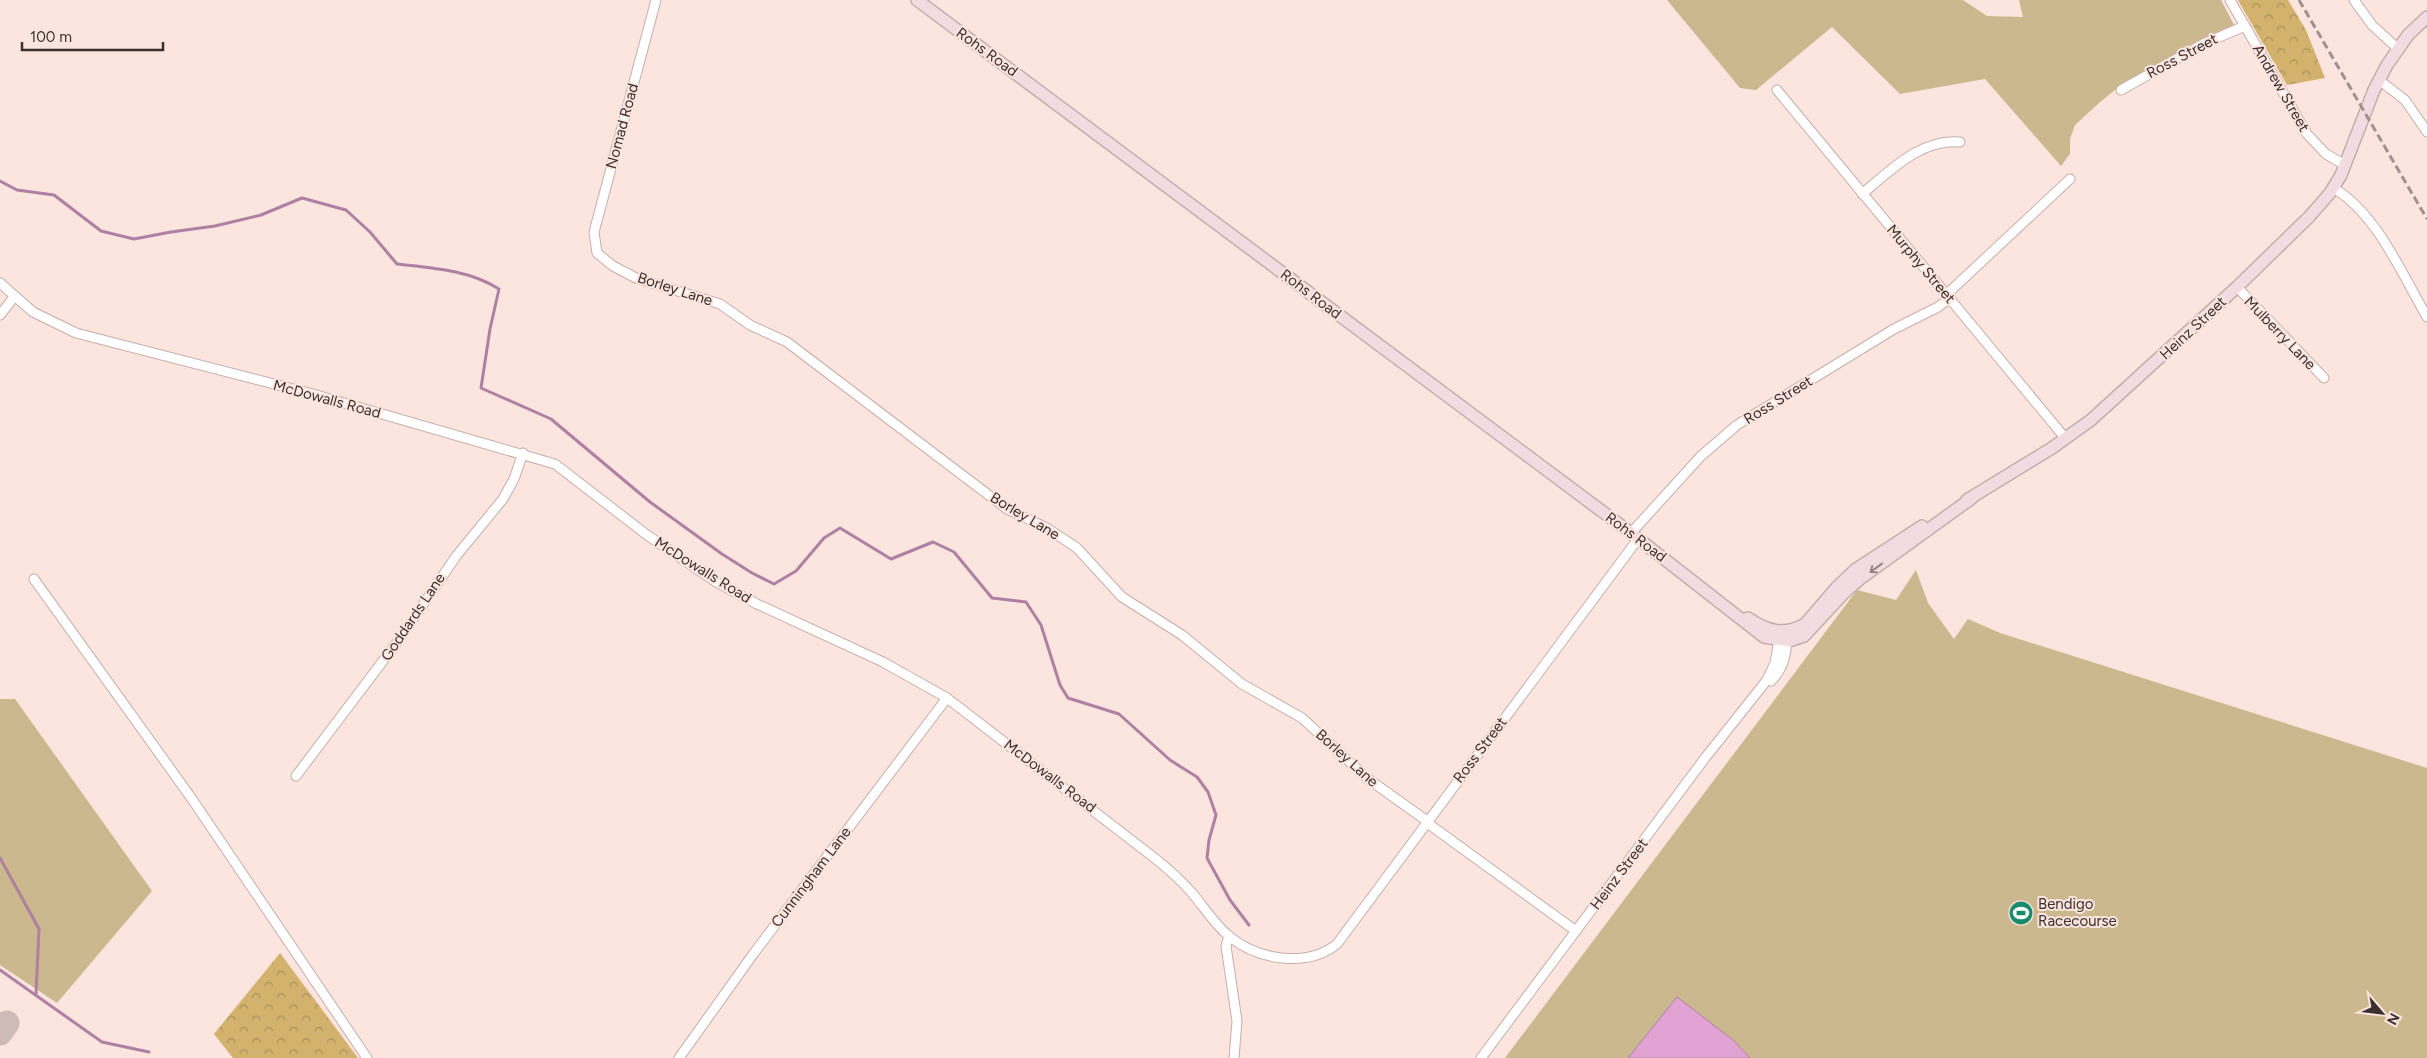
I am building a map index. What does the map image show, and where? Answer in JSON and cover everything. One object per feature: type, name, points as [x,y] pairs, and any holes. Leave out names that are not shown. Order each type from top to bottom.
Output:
[{"type":"street","name":"Nomad Road","points":[[596,253],[594,232],[656,0]]},
{"type":"street","name":"Rohs Road","points":[[917,0],[1634,536],[1705,590],[1757,633],[1784,636]]},
{"type":"street","name":"Andrew Street","points":[[2230,0],[2307,134],[2326,154],[2346,165]]},
{"type":"street","points":[[2354,0],[2372,25],[2398,48]]},
{"type":"street","name":"Heinz Street","points":[[1481,1058],[1727,730],[1759,691],[1772,672],[1784,636],[1796,640],[1811,630],[1850,587],[1893,550],[2066,439],[2118,397],[2309,217],[2334,188],[2346,165],[2379,80],[2398,48],[2427,17]]},
{"type":"street","name":"Ross Street","points":[[2121,90],[2203,44],[2245,26]]},
{"type":"street","points":[[2379,80],[2405,100],[2427,132]]},
{"type":"street","name":"Murphy Street","points":[[1777,90],[2066,439]]},
{"type":"street","points":[[1862,194],[1916,152],[1945,141],[1960,142]]},
{"type":"street","name":"Ross Street","points":[[1319,956],[1333,947],[1346,933],[1634,536],[1701,456],[1736,425],[1894,329],[1938,307],[2070,179]]},
{"type":"street","points":[[2334,188],[2355,204],[2372,225],[2427,317]]},
{"type":"street","name":"Borley Lane","points":[[596,253],[613,266],[636,278],[720,304],[750,325],[787,342],[992,498],[1077,548],[1122,597],[1182,635],[1242,684],[1302,718],[1367,778],[1576,931]]},
{"type":"street","name":"McDowalls Road","points":[[0,283],[14,297],[46,320],[86,336],[313,394],[555,464],[647,535],[716,582],[757,604],[883,662],[947,698],[1152,856],[1182,882],[1229,936],[1244,946],[1269,954],[1301,959],[1319,956]]},
{"type":"street","name":"Mulberry Lane","points":[[2236,287],[2324,378]]},
{"type":"street","points":[[0,315],[14,297]]},
{"type":"street","name":"Goddards Lane","points":[[296,776],[398,641],[452,560],[504,499],[514,479],[522,453]]},
{"type":"street","points":[[34,579],[192,799],[367,1058]]},
{"type":"street","name":"Cunningham Lane","points":[[679,1058],[754,953],[947,698]]},
{"type":"street","points":[[1229,936],[1226,946],[1237,1021],[1234,1058]]},
{"type":"shaded area","points":[[1667,0],[1963,0],[1987,16],[2023,17],[2019,0],[2221,0],[2234,25],[2126,81],[2099,103],[2075,125],[2070,139],[2070,154],[2061,166],[1985,79],[1900,94],[1832,27],[1756,90],[1740,88]]},
{"type":"shaded area","name":"Bendigo Racecourse","points":[[1916,570],[1928,603],[1954,639],[1968,619],[2000,633],[2427,768],[2427,1058],[1505,1058],[1857,590],[1896,600]]},
{"type":"shaded area","points":[[0,699],[15,699],[152,891],[57,1003],[0,965]]},
{"type":"shaded area","points":[[1677,997],[1733,1040],[1750,1058],[1628,1058]]},
{"type":"green space","points":[[2238,0],[2288,0],[2306,30],[2325,78],[2287,85]]},
{"type":"green space","points":[[280,953],[358,1058],[233,1058],[214,1034]]},
{"type":"waterway","points":[[0,181],[17,190],[54,195],[101,231],[134,239],[215,226],[261,215],[302,198],[346,210],[370,232],[397,264],[463,274],[499,289],[490,329],[481,388],[551,419],[650,502],[722,554],[752,573],[774,584],[796,571],[824,538],[840,528],[891,559],[933,542],[954,552],[992,598],[1026,602],[1041,625],[1060,685],[1068,698],[1119,714],[1170,760],[1197,777],[1208,792],[1216,815],[1209,840],[1207,858],[1230,900],[1249,925]]},
{"type":"waterway","points":[[0,858],[39,929],[36,994]]},
{"type":"waterway","points":[[0,970],[102,1042],[149,1052]]},
{"type":"taxiway","points":[[0,1033],[7,1023]]},
{"type":"railway","points":[[2299,0],[2427,219]]},
{"type":"place","name":"Bendigo Racecourse","points":[[2021,913]]}]
